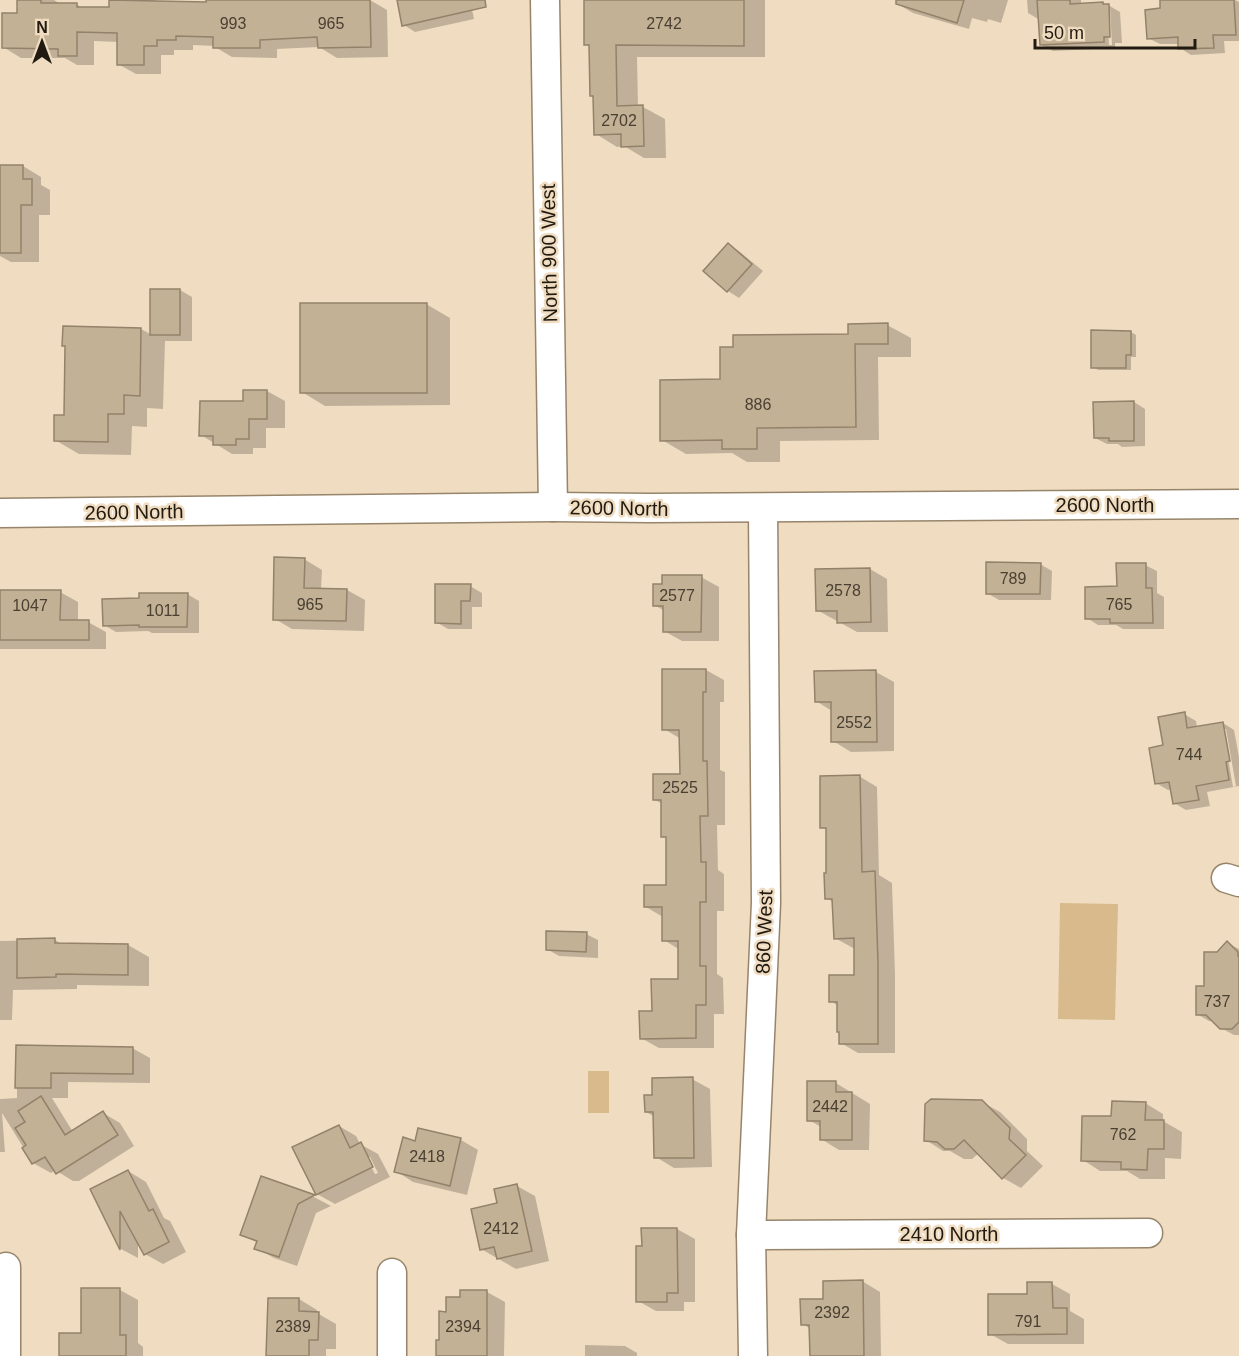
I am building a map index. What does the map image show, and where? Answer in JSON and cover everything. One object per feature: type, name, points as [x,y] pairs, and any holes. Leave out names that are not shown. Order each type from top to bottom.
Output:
[{"type":"street","name":"North 900 West","points":[[545,0],[553,507]]},
{"type":"street","name":"2600 North","points":[[0,513],[553,507],[763,508],[1239,504]]},
{"type":"street","name":"860 West","points":[[753,1356],[751,1235],[766,903],[763,508]]},
{"type":"street","name":"2410 North","points":[[751,1235],[1148,1233]]},
{"type":"street","points":[[6,1267],[6,1356]]},
{"type":"street","points":[[392,1274],[392,1356]]},
{"type":"shaded area","points":[[1060,903],[1118,904],[1115,1020],[1058,1019]]},
{"type":"shaded area","points":[[588,1071],[609,1071],[609,1113],[588,1113]]},
{"type":"building","points":[[17,0],[77,3],[77,7],[109,7],[109,0],[206,2],[206,0],[370,0],[371,47],[318,48],[317,37],[260,40],[260,48],[213,48],[213,37],[176,36],[176,40],[157,40],[157,46],[144,46],[144,65],[117,65],[117,33],[77,32],[77,56],[58,56],[58,49],[2,48],[2,13],[17,13]]},
{"type":"building","points":[[397,0],[485,0],[486,7],[402,26]]},
{"type":"building","points":[[584,0],[744,0],[744,46],[616,45],[617,106],[643,105],[644,146],[621,147],[621,134],[594,135],[593,96],[590,96],[589,45],[584,45]]},
{"type":"building","points":[[896,0],[964,0],[957,23],[896,4]]},
{"type":"building","points":[[1037,0],[1070,0],[1070,4],[1103,2],[1103,4],[1109,4],[1110,37],[1104,37],[1104,42],[1040,45]]},
{"type":"building","points":[[1160,0],[1234,0],[1236,35],[1213,35],[1214,48],[1178,49],[1178,37],[1147,39],[1145,10],[1160,8]]},
{"type":"building","points":[[0,165],[23,165],[23,179],[32,179],[32,205],[21,205],[21,253],[0,253]]},
{"type":"building","points":[[728,243],[752,264],[727,292],[703,271]]},
{"type":"building","points":[[150,289],[180,289],[180,335],[150,335]]},
{"type":"building","points":[[300,303],[427,303],[427,393],[300,393]]},
{"type":"building","points":[[888,323],[888,344],[855,344],[856,427],[757,428],[757,449],[722,449],[722,440],[660,441],[660,380],[720,379],[720,347],[733,347],[733,335],[848,334],[848,324]]},
{"type":"building","points":[[63,326],[141,328],[140,396],[124,395],[124,414],[108,414],[108,442],[54,441],[54,415],[64,415]]},
{"type":"building","points":[[1091,330],[1131,331],[1131,355],[1126,355],[1126,368],[1091,368]]},
{"type":"building","points":[[243,390],[267,390],[267,419],[249,419],[249,439],[236,439],[236,445],[213,445],[213,436],[199,436],[200,401],[243,401]]},
{"type":"building","points":[[1134,401],[1134,441],[1109,441],[1109,438],[1094,438],[1093,402]]},
{"type":"building","points":[[274,557],[305,558],[304,588],[347,589],[346,621],[273,620]]},
{"type":"building","points":[[986,562],[1041,563],[1040,594],[986,594]]},
{"type":"building","points":[[1116,563],[1146,563],[1146,588],[1152,588],[1153,623],[1110,623],[1110,619],[1085,619],[1085,587],[1117,586]]},
{"type":"building","points":[[870,568],[871,622],[837,623],[837,611],[816,611],[815,569]]},
{"type":"building","points":[[662,575],[702,575],[701,632],[663,632],[663,606],[653,606],[653,584],[662,584]]},
{"type":"building","points":[[435,584],[471,584],[470,601],[461,601],[461,624],[435,623]]},
{"type":"building","points":[[0,590],[61,590],[60,620],[89,620],[89,640],[0,640]]},
{"type":"building","points":[[139,593],[188,593],[187,627],[103,626],[102,599],[139,598]]},
{"type":"building","points":[[662,669],[706,669],[706,692],[703,692],[703,761],[707,761],[708,816],[700,816],[701,862],[706,862],[706,902],[700,902],[700,966],[706,966],[706,1005],[696,1005],[696,1038],[640,1039],[639,1011],[652,1011],[651,979],[678,979],[678,941],[662,941],[662,907],[644,907],[644,885],[666,885],[666,837],[661,837],[661,800],[653,800],[653,774],[680,774],[679,730],[662,730]]},
{"type":"building","points":[[876,670],[877,742],[831,742],[831,702],[815,702],[814,671]]},
{"type":"building","points":[[1185,712],[1187,728],[1223,722],[1230,761],[1226,762],[1229,780],[1196,786],[1199,800],[1173,804],[1169,782],[1155,784],[1149,748],[1163,745],[1158,717]]},
{"type":"building","points":[[860,775],[862,872],[875,871],[878,1044],[839,1044],[837,1002],[829,1002],[829,975],[854,975],[854,938],[834,939],[832,899],[825,899],[826,828],[820,828],[820,776]]},
{"type":"building","points":[[546,931],[587,932],[586,952],[546,950]]},
{"type":"building","points":[[55,938],[55,943],[128,944],[128,975],[56,974],[56,977],[17,978],[17,939]]},
{"type":"building","points":[[1227,941],[1239,956],[1239,1022],[1232,1029],[1220,1029],[1206,1015],[1196,1015],[1196,986],[1204,986],[1204,952],[1217,952]]},
{"type":"building","points":[[16,1045],[133,1047],[133,1074],[51,1073],[51,1088],[15,1088]]},
{"type":"building","points":[[693,1077],[694,1158],[654,1158],[653,1112],[645,1112],[644,1095],[652,1095],[652,1078]]},
{"type":"building","points":[[807,1081],[836,1081],[836,1092],[852,1092],[852,1140],[820,1140],[820,1121],[807,1121]]},
{"type":"building","points":[[41,1096],[65,1135],[103,1111],[118,1135],[56,1174],[45,1157],[32,1164],[22,1148],[26,1145],[15,1128],[25,1122],[18,1111]]},
{"type":"building","points":[[931,1099],[982,1100],[1010,1128],[1009,1139],[1026,1155],[1002,1179],[964,1140],[954,1149],[945,1149],[937,1142],[924,1141],[925,1104]]},
{"type":"building","points":[[1112,1101],[1146,1102],[1145,1120],[1164,1120],[1164,1149],[1148,1149],[1147,1170],[1121,1169],[1121,1162],[1081,1161],[1082,1116],[1111,1116]]},
{"type":"building","points":[[339,1125],[350,1148],[361,1142],[373,1167],[316,1195],[292,1147]]},
{"type":"building","points":[[418,1128],[461,1138],[450,1186],[394,1172],[403,1137],[415,1141]]},
{"type":"building","points":[[128,1170],[149,1211],[153,1209],[169,1242],[144,1255],[120,1211],[120,1250],[90,1189]]},
{"type":"building","points":[[261,1176],[315,1195],[298,1204],[279,1257],[254,1249],[257,1241],[240,1235]]},
{"type":"building","points":[[517,1184],[532,1251],[497,1259],[494,1247],[480,1250],[471,1209],[497,1203],[494,1189]]},
{"type":"building","points":[[641,1228],[677,1228],[678,1293],[667,1293],[667,1302],[636,1302],[636,1246],[642,1246]]},
{"type":"building","points":[[863,1280],[864,1356],[810,1356],[809,1325],[801,1325],[800,1299],[823,1299],[823,1281]]},
{"type":"building","points":[[1027,1282],[1052,1282],[1053,1308],[1067,1308],[1067,1334],[988,1335],[988,1294],[1027,1294]]},
{"type":"building","points":[[81,1288],[120,1288],[120,1335],[126,1335],[126,1356],[59,1356],[59,1333],[81,1333]]},
{"type":"building","points":[[460,1290],[487,1290],[487,1356],[436,1356],[436,1340],[439,1340],[439,1311],[446,1312],[446,1297],[460,1297]]},
{"type":"building","points":[[268,1298],[299,1298],[299,1311],[319,1312],[318,1340],[309,1340],[309,1356],[266,1356]]}]
